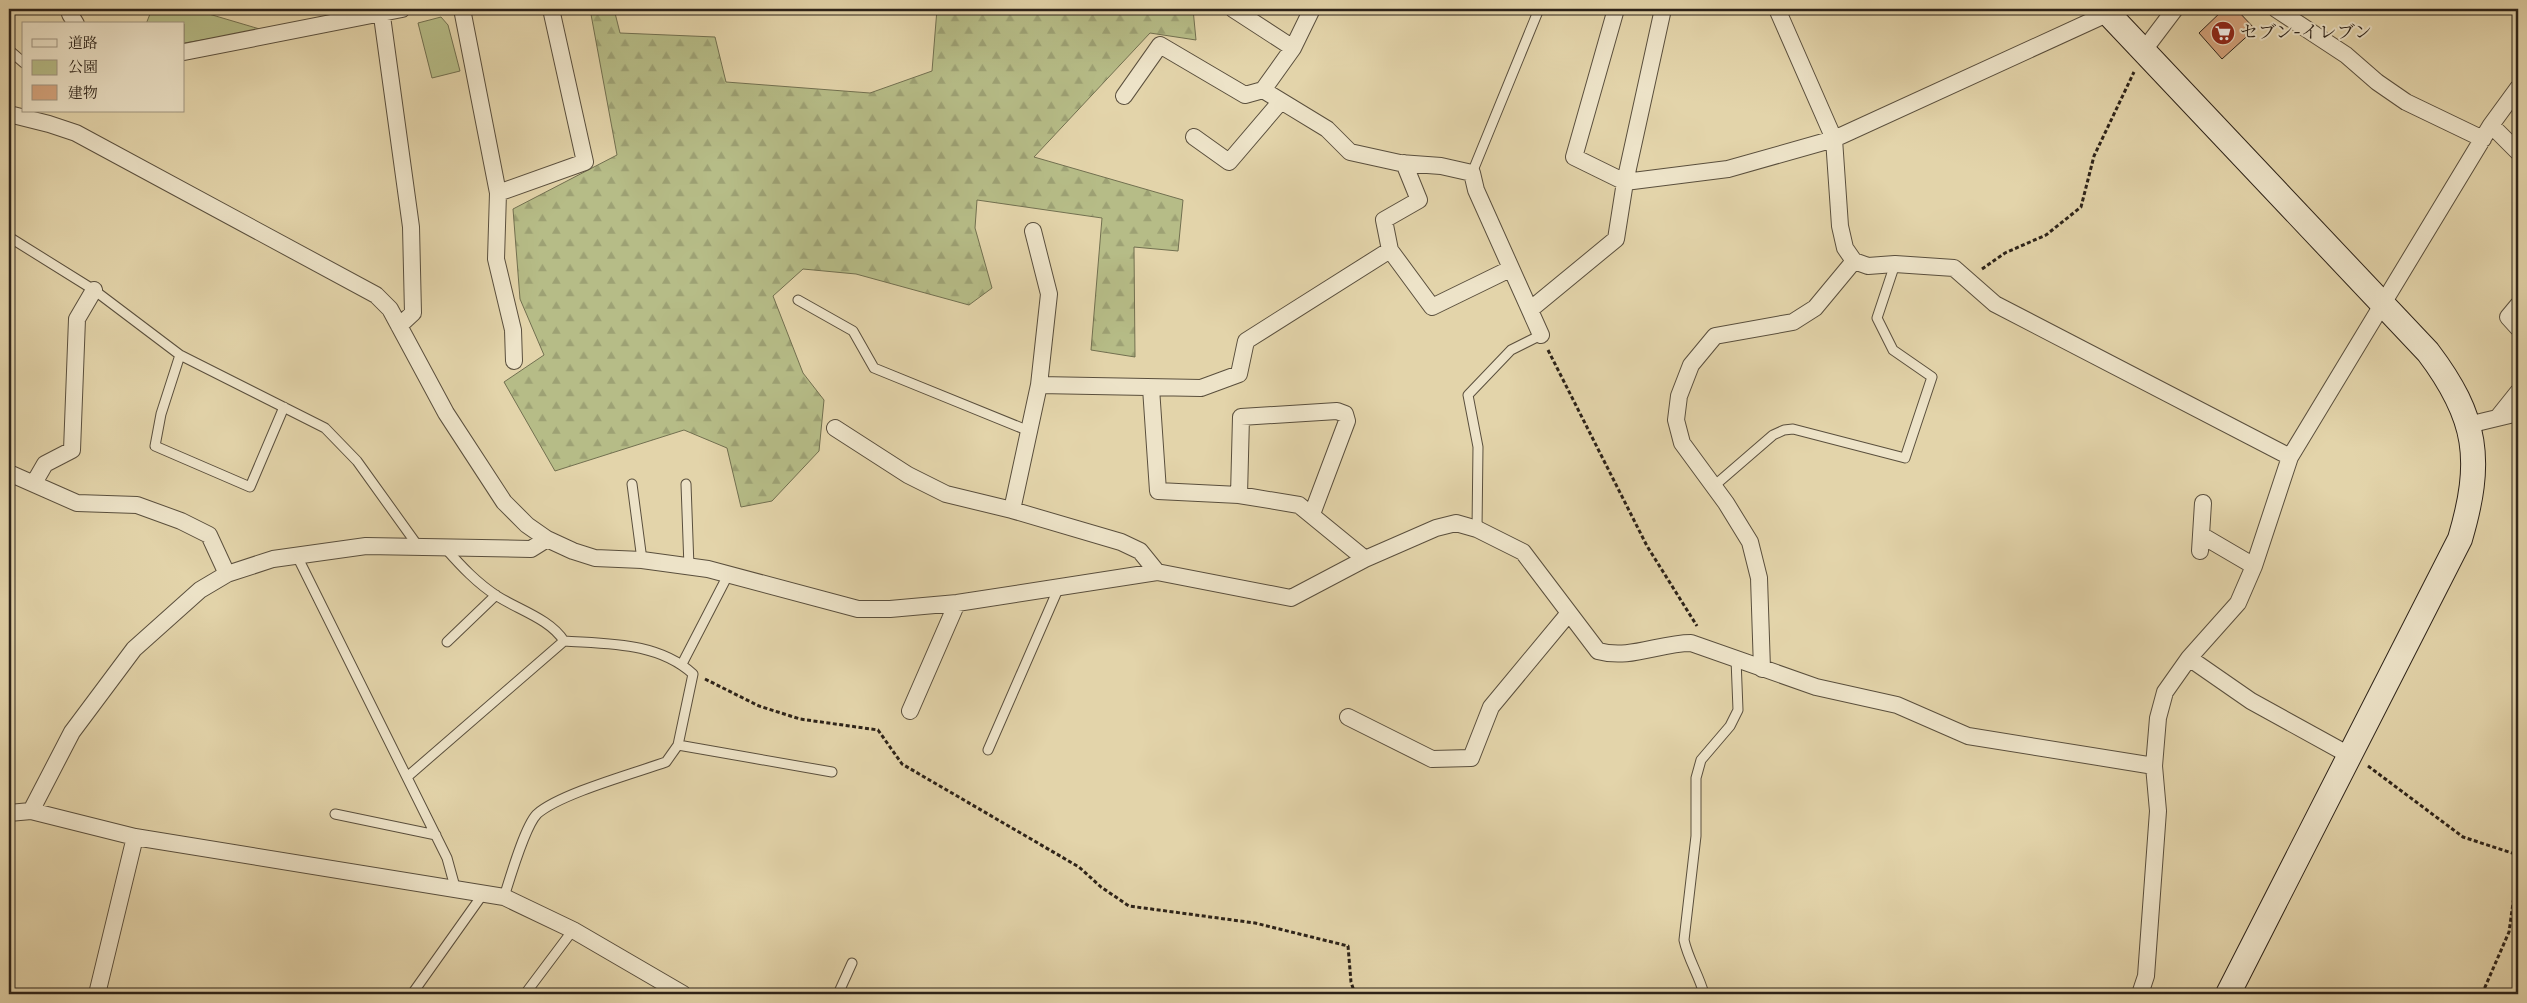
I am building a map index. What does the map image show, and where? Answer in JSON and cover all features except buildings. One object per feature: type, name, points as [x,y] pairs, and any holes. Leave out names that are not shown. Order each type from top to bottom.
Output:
[{"type":"street","points":[[72,9],[70,14],[75,22]]},
{"type":"street","points":[[185,52],[381,11],[402,9]]},
{"type":"street","points":[[462,9],[498,193],[496,259],[513,330],[514,361]]},
{"type":"street","points":[[498,193],[586,162],[551,9]]},
{"type":"street","points":[[1233,9],[1293,48]]},
{"type":"street","points":[[1124,96],[1160,45],[1245,95],[1263,90],[1293,48],[1312,9]]},
{"type":"street","points":[[1616,9],[1574,157],[1625,182],[1728,168],[1834,139],[2106,11],[2384,305],[2444,372],[2458,398],[2474,449],[2474,478],[2471,501],[2460,540],[2228,994]]},
{"type":"street","points":[[1531,309],[1616,240],[1625,182],[1663,9]]},
{"type":"street","points":[[1777,9],[1834,139],[1840,226],[1845,248],[1854,261],[1868,266],[1895,264],[1954,268],[1995,304],[2290,457]]},
{"type":"street","points":[[2144,50],[2175,9]]},
{"type":"street","points":[[2276,9],[2346,55],[2377,82],[2406,102],[2487,132],[2518,152]]},
{"type":"street","points":[[381,11],[410,227],[413,313],[399,326]]},
{"type":"street","points":[[2140,994],[2146,976],[2158,811],[2154,766],[2158,718],[2165,692],[2189,658],[2238,603],[2254,566],[2290,457],[2384,305],[2487,132],[2518,88]]},
{"type":"street","points":[[1263,90],[1327,129],[1350,152],[1404,163],[1441,166],[1472,173],[1476,190],[1510,269],[1531,309],[1541,335]]},
{"type":"street","points":[[1194,137],[1229,162],[1281,101]]},
{"type":"street","points":[[9,114],[52,117],[76,133],[376,295],[390,309],[446,413],[504,502],[527,525],[547,539],[573,551],[595,558],[642,560],[689,566],[728,574],[858,609],[890,609],[957,602],[1157,572],[1290,598],[1365,559],[1436,528],[1456,523],[1477,529],[1523,552],[1598,651],[1610,654],[1634,653],[1674,643],[1691,643],[1816,687],[1897,705],[1968,736],[2154,766]]},
{"type":"street","points":[[1404,163],[1419,200],[1384,220],[1390,250],[1432,307],[1510,269]]},
{"type":"street","points":[[1012,510],[1039,385],[1049,294],[1033,231]]},
{"type":"street","points":[[1039,385],[1201,388],[1239,374],[1246,341],[1390,250]]},
{"type":"street","points":[[1762,669],[1759,578],[1750,542],[1714,486],[1682,443],[1676,420],[1679,396],[1691,365],[1715,336],[1793,322],[1815,308],[1854,261]]},
{"type":"street","points":[[34,483],[45,464],[72,450],[77,319],[94,290]]},
{"type":"street","points":[[2518,304],[2508,317],[2518,328]]},
{"type":"street","points":[[1151,388],[1158,491],[1239,495],[1299,505],[1365,559]]},
{"type":"street","points":[[2498,416],[2518,392]]},
{"type":"street","points":[[1239,495],[1241,417],[1337,411],[1345,414],[1347,421],[1312,514]]},
{"type":"street","points":[[2468,425],[2498,416],[2518,413]]},
{"type":"street","points":[[835,428],[908,475],[946,494],[1012,510],[1121,542],[1140,551],[1157,572]]},
{"type":"street","points":[[9,473],[77,503],[137,505],[181,521],[209,535],[227,574]]},
{"type":"street","points":[[2203,503],[2200,543],[2254,566]]},
{"type":"street","points":[[31,811],[72,732],[134,649],[200,590],[227,574],[258,563],[366,546],[418,546],[446,550],[531,549],[547,539]]},
{"type":"street","points":[[910,711],[957,602]]},
{"type":"street","points":[[1348,717],[1432,759],[1471,758],[1491,706],[1569,613]]},
{"type":"street","points":[[2189,658],[2251,701],[2350,755]]},
{"type":"street","points":[[9,813],[31,811],[135,837],[504,896],[573,930],[683,994]]},
{"type":"street","points":[[97,994],[135,837]]},
{"type":"lane","points":[[1472,173],[1539,9]]},
{"type":"lane","points":[[9,50],[22,61]]},
{"type":"lane","points":[[9,236],[94,290],[180,355],[325,428],[357,461],[418,546]]},
{"type":"lane","points":[[1714,486],[1773,435],[1784,430],[1793,429],[1905,458],[1932,377],[1893,350],[1878,318],[1895,264]]},
{"type":"lane","points":[[798,300],[853,332],[874,368],[1029,431]]},
{"type":"lane","points":[[1477,529],[1478,447],[1468,395],[1511,350],[1541,335]]},
{"type":"lane","points":[[180,355],[161,414],[155,446],[250,487],[284,407]]},
{"type":"lane","points":[[632,484],[642,560]]},
{"type":"lane","points":[[686,484],[689,566]]},
{"type":"lane","points":[[446,550],[468,575],[496,595],[556,629],[564,641]]},
{"type":"lane","points":[[297,556],[447,858],[454,887]]},
{"type":"lane","points":[[682,664],[728,574]]},
{"type":"lane","points":[[988,750],[1059,587]]},
{"type":"lane","points":[[447,642],[496,595]]},
{"type":"lane","points":[[407,776],[564,641],[638,647],[670,658],[682,664],[693,674],[678,745],[666,762],[568,797],[537,815],[528,831],[504,896]]},
{"type":"lane","points":[[1704,994],[1700,980],[1687,954],[1684,940],[1696,836],[1696,778],[1701,760],[1730,726],[1738,710],[1736,659]]},
{"type":"lane","points":[[678,745],[832,772]]},
{"type":"lane","points":[[335,814],[436,835]]},
{"type":"lane","points":[[412,994],[483,894]]},
{"type":"lane","points":[[525,994],[573,930]]},
{"type":"lane","points":[[838,994],[852,963]]},
{"type":"path","points":[[1966,279],[2005,253],[2046,235],[2081,207],[2094,156],[2144,50]]},
{"type":"path","points":[[1541,335],[1647,546],[1711,650]]},
{"type":"path","points":[[693,674],[759,706],[800,719],[878,730],[902,764],[1079,867],[1101,887],[1129,906],[1255,923],[1348,946],[1351,982],[1355,994]]},
{"type":"path","points":[[2350,755],[2374,770],[2463,837],[2518,855]]},
{"type":"path","points":[[2482,994],[2509,932],[2514,896],[2518,887]]},
{"type":"green space","points":[[152,9],[192,9],[263,30],[185,43],[185,22],[147,22]]},
{"type":"green space","points":[[590,9],[614,9],[620,33],[715,37],[726,82],[870,93],[932,71],[937,9],[1193,9],[1196,40],[1150,33],[1034,157],[1183,200],[1178,251],[1134,247],[1135,357],[1091,350],[1102,218],[977,200],[975,228],[992,288],[969,305],[856,274],[803,269],[773,296],[803,373],[824,400],[819,451],[772,501],[741,507],[727,448],[684,430],[555,471],[504,382],[544,355],[520,299],[513,209],[617,155]]},
{"type":"green space","points":[[441,17],[448,25],[460,71],[432,78],[418,23]]},
{"type":"place","name":"セブン-イレブン","points":[[2223,33]]}]
